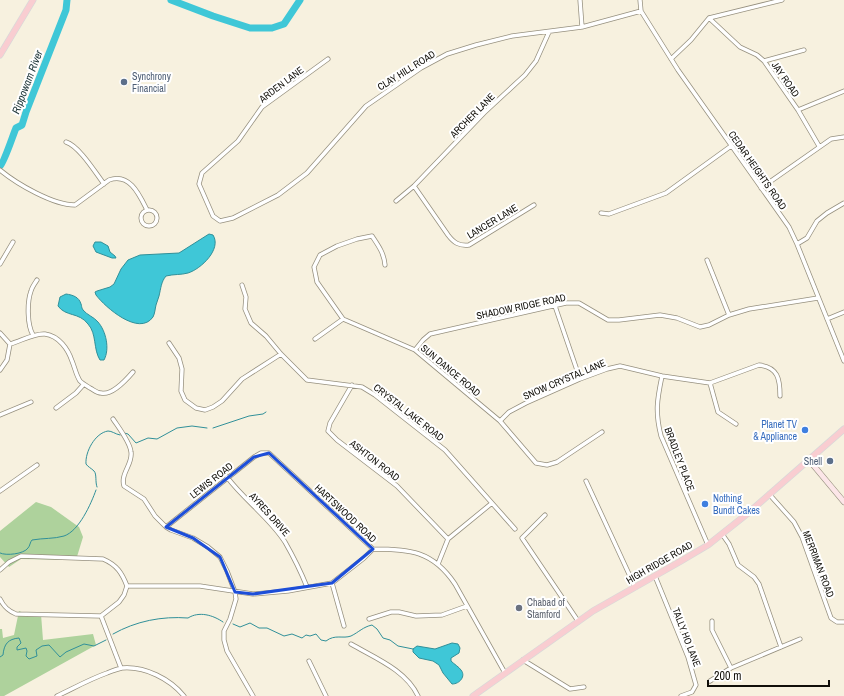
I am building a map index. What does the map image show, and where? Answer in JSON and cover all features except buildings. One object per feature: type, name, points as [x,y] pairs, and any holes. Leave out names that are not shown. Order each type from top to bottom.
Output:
[{"type":"main road","points":[[0,55],[33,0]]},
{"type":"main road","name":"HIGH RIDGE ROAD","points":[[473,696],[593,611],[681,561],[722,534],[844,430]]},
{"type":"street","points":[[580,0],[582,27]]},
{"type":"street","name":"CEDAR HEIGHTS ROAD","points":[[640,0],[641,11],[671,59],[789,227],[844,361]]},
{"type":"street","points":[[671,59],[691,40],[709,18],[782,0]]},
{"type":"street","name":"CLAY HILL ROAD","points":[[220,221],[233,218],[278,195],[306,173],[366,106],[421,68],[446,54],[512,36],[582,27],[641,11]]},
{"type":"street","name":"JAY ROAD","points":[[709,18],[740,47],[757,55],[764,61],[798,110],[819,146]]},
{"type":"street","name":"ARCHER LANE","points":[[396,202],[414,186],[484,112],[525,75],[536,61],[549,32]]},
{"type":"street","points":[[764,61],[804,50]]},
{"type":"street","name":"ARDEN LANE","points":[[220,221],[213,216],[199,184],[202,173],[238,141],[262,107],[328,60]]},
{"type":"street","points":[[798,110],[844,91]]},
{"type":"street","points":[[761,188],[830,139],[844,137]]},
{"type":"street","points":[[66,142],[78,150],[104,184]]},
{"type":"street","points":[[601,213],[609,214],[666,193],[731,146]]},
{"type":"street","points":[[0,170],[7,176],[50,200],[71,205],[75,205],[115,178],[126,181],[136,188],[147,210]]},
{"type":"street","name":"LANCER LANE","points":[[414,186],[448,235],[459,245],[469,245],[534,205]]},
{"type":"street","points":[[797,244],[807,238],[817,221],[844,203]]},
{"type":"street","points":[[147,210],[153,211],[156,215],[156,221],[152,225],[147,225],[143,221],[142,216],[147,210]]},
{"type":"street","points":[[315,339],[343,319],[317,282],[314,267],[320,255],[336,246],[372,236],[382,251],[385,265]]},
{"type":"street","points":[[0,264],[13,242]]},
{"type":"street","points":[[707,260],[729,314]]},
{"type":"street","points":[[33,335],[28,323],[29,299],[37,280]]},
{"type":"street","name":"CRYSTAL LAKE ROAD","points":[[242,285],[246,297],[245,309],[251,324],[266,336],[281,354],[307,380],[362,387],[375,395],[445,450],[515,529]]},
{"type":"street","name":"SHADOW RIDGE ROAD","points":[[414,350],[422,340],[430,334],[566,304],[579,303],[608,320],[660,315],[677,318],[700,327],[709,325],[729,314],[748,309],[818,298]]},
{"type":"street","points":[[555,306],[580,379]]},
{"type":"street","points":[[827,319],[844,312]]},
{"type":"street","name":"SUN DANCE ROAD","points":[[343,319],[414,350],[500,421],[536,463],[547,465],[557,462],[602,432]]},
{"type":"street","points":[[0,333],[10,344]]},
{"type":"street","points":[[10,344],[33,335],[46,334],[58,339],[67,351],[81,381],[102,394],[107,393],[125,381],[133,372]]},
{"type":"street","points":[[169,343],[179,358],[182,369],[181,391],[185,400],[196,408],[205,410],[214,407],[222,401],[242,379],[281,354]]},
{"type":"street","points":[[0,370],[7,360],[10,344]]},
{"type":"street","name":"SNOW CRYSTAL LANE","points":[[500,421],[509,412],[526,402],[607,368],[620,366],[662,376],[710,383],[759,365],[767,366],[774,370],[780,383],[780,396]]},
{"type":"street","name":"BRADLEY PLACE","points":[[662,376],[657,402],[657,419],[661,436],[708,544]]},
{"type":"street","points":[[710,383],[718,412],[736,424]]},
{"type":"street","points":[[56,408],[76,393],[84,384]]},
{"type":"street","name":"ASHTON ROAD","points":[[352,385],[330,423],[328,431],[336,440],[397,486],[426,518],[448,539]]},
{"type":"street","points":[[0,415],[31,402]]},
{"type":"street","points":[[113,419],[128,443],[131,452],[131,460],[123,479],[124,486],[144,499],[155,516],[170,530],[193,538],[208,547],[220,557],[227,571],[236,599],[230,619],[224,631],[224,640],[227,651],[253,696]]},
{"type":"street","name":"LEWIS ROAD","points":[[166,527],[254,457],[261,453],[269,453]]},
{"type":"street","name":"HARTSWOOD ROAD","points":[[269,453],[373,549],[400,549],[417,552],[438,564],[448,575],[505,673]]},
{"type":"street","points":[[809,460],[844,502]]},
{"type":"street","points":[[0,491],[37,465]]},
{"type":"street","name":"AYRES DRIVE","points":[[227,477],[236,489],[285,542],[307,587]]},
{"type":"street","points":[[586,481],[635,587]]},
{"type":"street","name":"MERRIMAN ROAD","points":[[769,494],[794,522],[802,538],[831,618],[837,622],[844,622]]},
{"type":"street","points":[[438,564],[448,539],[492,503]]},
{"type":"street","points":[[545,515],[522,538],[578,621]]},
{"type":"street","points":[[722,534],[729,544],[738,565],[754,577],[760,584],[781,647]]},
{"type":"street","points":[[127,586],[200,586],[252,594],[288,591],[332,583],[373,549]]},
{"type":"street","points":[[0,570],[9,562],[21,556],[103,559],[111,562],[117,567],[127,586],[120,602],[102,616],[16,614],[9,612],[0,599]]},
{"type":"street","name":"TALLY HO LANE","points":[[655,576],[688,657],[696,685],[692,692],[681,696]]},
{"type":"street","points":[[332,583],[344,626]]},
{"type":"street","points":[[369,619],[391,612],[399,612],[416,616],[442,615],[467,606]]},
{"type":"street","points":[[102,616],[121,668]]},
{"type":"street","points":[[712,621],[712,630],[731,668]]},
{"type":"street","points":[[710,681],[731,668],[800,639]]},
{"type":"street","points":[[351,644],[400,673],[414,688],[418,696]]},
{"type":"street","points":[[523,660],[570,689],[584,687]]},
{"type":"street","points":[[309,661],[326,696]]},
{"type":"street","points":[[57,696],[97,677],[121,668],[150,672],[164,679],[178,689],[184,696]]},
{"type":"highlighted area","points":[[269,453],[373,549],[332,583],[253,594],[235,592],[220,557],[193,538],[166,527],[254,457]]},
{"type":"green space","points":[[36,502],[51,507],[79,527],[83,537],[76,560],[21,559],[9,567],[0,557],[0,531]]},
{"type":"green space","points":[[19,611],[24,613],[41,614],[43,640],[93,634],[96,645],[4,696],[0,696],[0,629],[2,629],[3,638],[14,635]]},
{"type":"water","points":[[209,234],[213,235],[215,246],[209,258],[193,271],[185,274],[166,276],[164,278],[154,316],[147,322],[139,324],[123,318],[114,313],[96,295],[95,292],[110,287],[114,284],[121,269],[128,260],[140,255],[179,253]]},
{"type":"water","points":[[95,242],[101,242],[108,246],[110,252],[116,258],[96,252],[93,246]]},
{"type":"water","points":[[66,294],[77,298],[83,310],[101,326],[105,335],[107,346],[104,360],[100,360],[98,356],[93,332],[88,324],[81,318],[65,312],[58,306],[60,297]]},
{"type":"water","points":[[452,643],[458,644],[460,648],[459,653],[451,658],[451,661],[460,669],[463,675],[460,681],[455,684],[452,684],[443,673],[439,665],[433,661],[419,658],[413,652],[413,649],[417,646],[435,649]]},
{"type":"waterway","name":"Rippowam River","points":[[0,166],[6,155],[16,128],[22,125],[66,10],[67,0]]},
{"type":"waterway","name":"Rippowam River","points":[[171,0],[250,28],[272,28],[284,24],[300,0]]},
{"type":"waterway","points":[[213,428],[266,412]]},
{"type":"waterway","points":[[124,433],[128,434],[136,443],[148,438],[157,439],[177,428],[192,426],[207,428]]},
{"type":"waterway","points":[[97,487],[95,472],[86,464],[89,449],[95,439],[103,432],[109,431],[120,435]]},
{"type":"waterway","points":[[0,553],[15,554],[23,552],[28,548],[32,540],[60,537],[69,533],[75,529],[84,516],[96,490]]},
{"type":"waterway","points":[[113,634],[122,629],[149,620],[188,618],[201,614],[215,617],[223,622]]},
{"type":"waterway","points":[[233,624],[240,627],[250,623],[259,628],[267,628],[284,636],[292,634],[302,638],[306,635],[310,636],[316,634],[321,640],[326,641],[336,637],[351,636],[372,625],[377,629],[383,638],[390,640],[398,646],[413,649]]},
{"type":"waterway","points":[[0,657],[3,655],[4,648],[7,643],[19,638],[21,643],[17,647],[17,650],[26,648],[26,656],[29,659],[37,656],[36,650],[42,646],[49,645],[60,657],[66,652],[84,644],[94,646],[106,640]]},
{"type":"place","name":"Synchrony Financial","points":[[124,82]]},
{"type":"place","name":"Planet TV & Appliance","points":[[805,430]]},
{"type":"place","name":"Shell","points":[[830,461]]},
{"type":"place","name":"Nothing Bundt Cakes","points":[[705,504]]},
{"type":"place","name":"Chabad of Stamford","points":[[519,608]]}]
